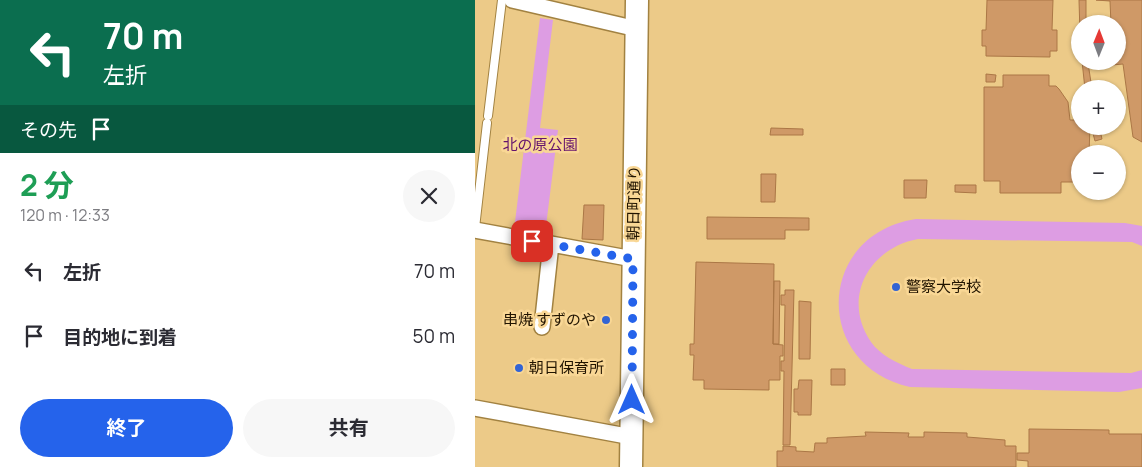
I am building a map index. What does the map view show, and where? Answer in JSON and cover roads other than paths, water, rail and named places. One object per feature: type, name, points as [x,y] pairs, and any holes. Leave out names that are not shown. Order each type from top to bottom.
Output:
[{"type":"street","points":[[512,0],[637,29]]},
{"type":"street","name":"朝日町通り","points":[[631,467],[637,0]]},
{"type":"street","points":[[475,229],[633,259]]},
{"type":"street","points":[[542,327],[551,244]]},
{"type":"street","points":[[475,408],[632,437]]},
{"type":"lane","points":[[475,229],[502,0]]},
{"type":"place","name":"警察大学校","points":[[896,287]]},
{"type":"place","name":"串焼 すずのや","points":[[606,320]]},
{"type":"place","name":"朝日保育所","points":[[519,368]]},
{"type":"park label","name":"北の原公園","points":[[540,145]]}]
